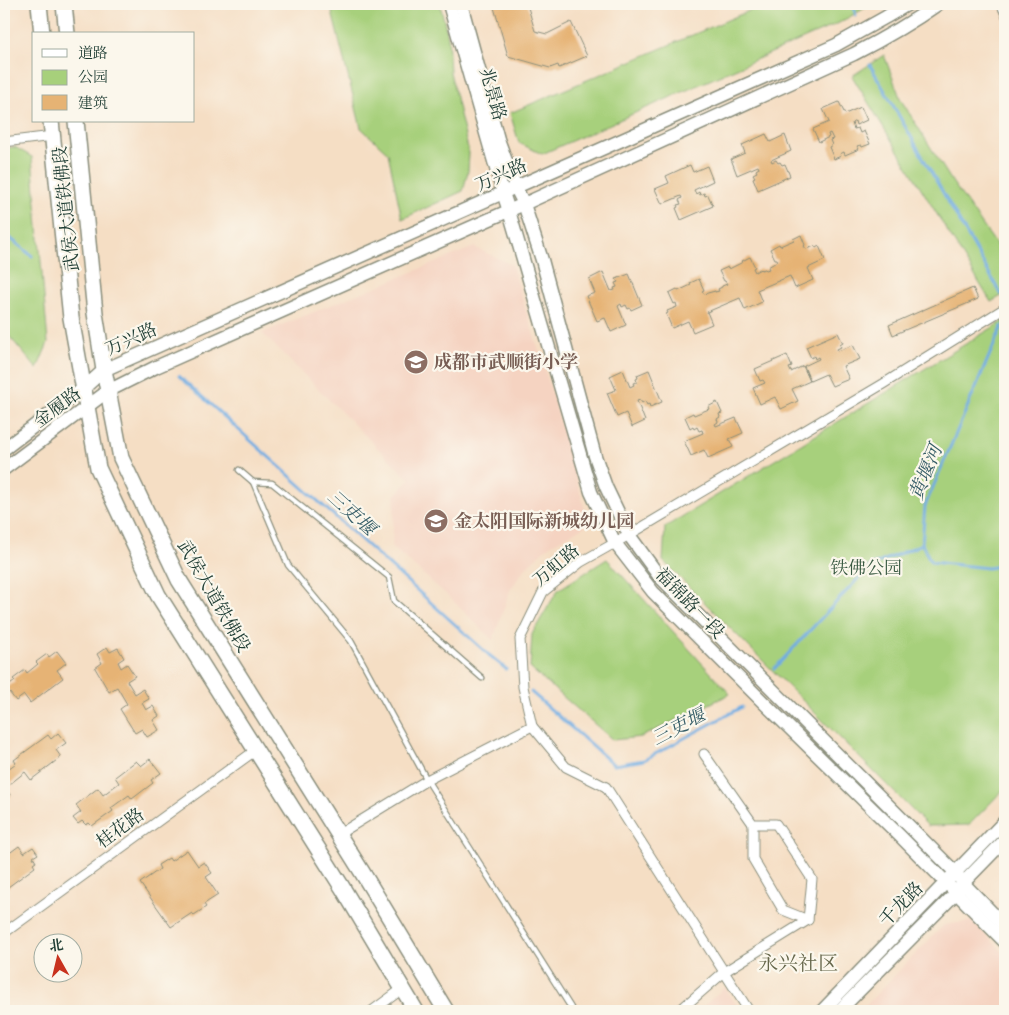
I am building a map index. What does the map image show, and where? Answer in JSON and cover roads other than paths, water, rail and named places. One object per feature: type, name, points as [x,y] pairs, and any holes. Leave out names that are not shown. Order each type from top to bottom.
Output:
[{"type":"main road","points":[[39,4],[42,32]]},
{"type":"main road","points":[[64,4],[67,32]]},
{"type":"main road","name":"武侯大道铁佛段","points":[[76,122],[96,313],[104,370],[121,458],[179,580],[339,834],[446,1011]]},
{"type":"main road","name":"武侯大道铁佛段","points":[[52,129],[71,318],[98,468],[158,595],[342,887],[416,1011]]},
{"type":"street","name":"兆景路","points":[[449,4],[503,193]]},
{"type":"street","name":"兆景路","points":[[461,4],[498,139],[516,188]]},
{"type":"street","name":"万兴路","points":[[84,388],[104,370],[836,45],[908,4]]},
{"type":"street","name":"金履路","points":[[4,469],[108,391],[156,367],[524,204],[854,54],[894,32],[938,4]]},
{"type":"street","points":[[4,142],[52,129]]},
{"type":"street","name":"福锦路一段","points":[[516,188],[524,204],[542,260],[595,456],[606,487],[629,535],[659,576],[959,883],[1005,926]]},
{"type":"street","name":"福锦路一段","points":[[503,193],[591,492],[615,543],[653,592],[900,835],[946,883]]},
{"type":"street","name":"万虹路","points":[[532,726],[523,687],[520,639],[543,592],[581,562],[882,384],[1005,308]]},
{"type":"street","name":"金履路","points":[[4,449],[84,388]]},
{"type":"street","points":[[339,834],[427,780],[532,726],[566,767],[606,786],[749,1011]]},
{"type":"street","name":"桂花路","points":[[4,933],[256,750]]},
{"type":"street","points":[[704,754],[753,824],[753,859],[783,910],[808,920]]},
{"type":"street","name":"千龙路","points":[[959,883],[1005,821]]},
{"type":"street","points":[[753,824],[776,824],[812,879],[808,920]]},
{"type":"street","name":"千龙路","points":[[839,1011],[959,883],[1005,840]]},
{"type":"street","name":"千龙路","points":[[822,1011],[946,883],[959,883]]},
{"type":"street","name":"福锦路一段","points":[[959,883],[1005,942]]},
{"type":"street","points":[[679,1011],[724,972],[808,920]]},
{"type":"street","points":[[372,1011],[402,989]]},
{"type":"lane","points":[[999,4],[1005,17]]},
{"type":"lane","points":[[239,470],[253,482],[288,565],[351,641],[427,780],[572,1011]]},
{"type":"lane","points":[[253,482],[272,483],[389,577],[394,601],[482,678]]},
{"type":"waterway","name":"黄堰河","points":[[853,4],[856,16]]},
{"type":"waterway","name":"黄堰河","points":[[870,65],[1001,294]]},
{"type":"waterway","name":"三吏堰","points":[[4,233],[32,256]]},
{"type":"waterway","name":"黄堰河","points":[[1002,326],[925,506],[922,544],[931,562],[988,568],[1005,565]]},
{"type":"waterway","name":"三吏堰","points":[[179,376],[506,669]]},
{"type":"waterway","name":"三吏堰","points":[[774,669],[869,567],[922,544]]},
{"type":"waterway","name":"三吏堰","points":[[531,692],[614,765],[644,760],[742,707]]},
{"type":"place","name":"成都市武顺街小学","points":[[416,362]]},
{"type":"place","name":"金太阳国际新城幼儿园","points":[[436,521]]},
{"type":"district","name":"永兴社区","points":[[798,963]]},
{"type":"park label","name":"铁佛公园","points":[[866,568]]}]
